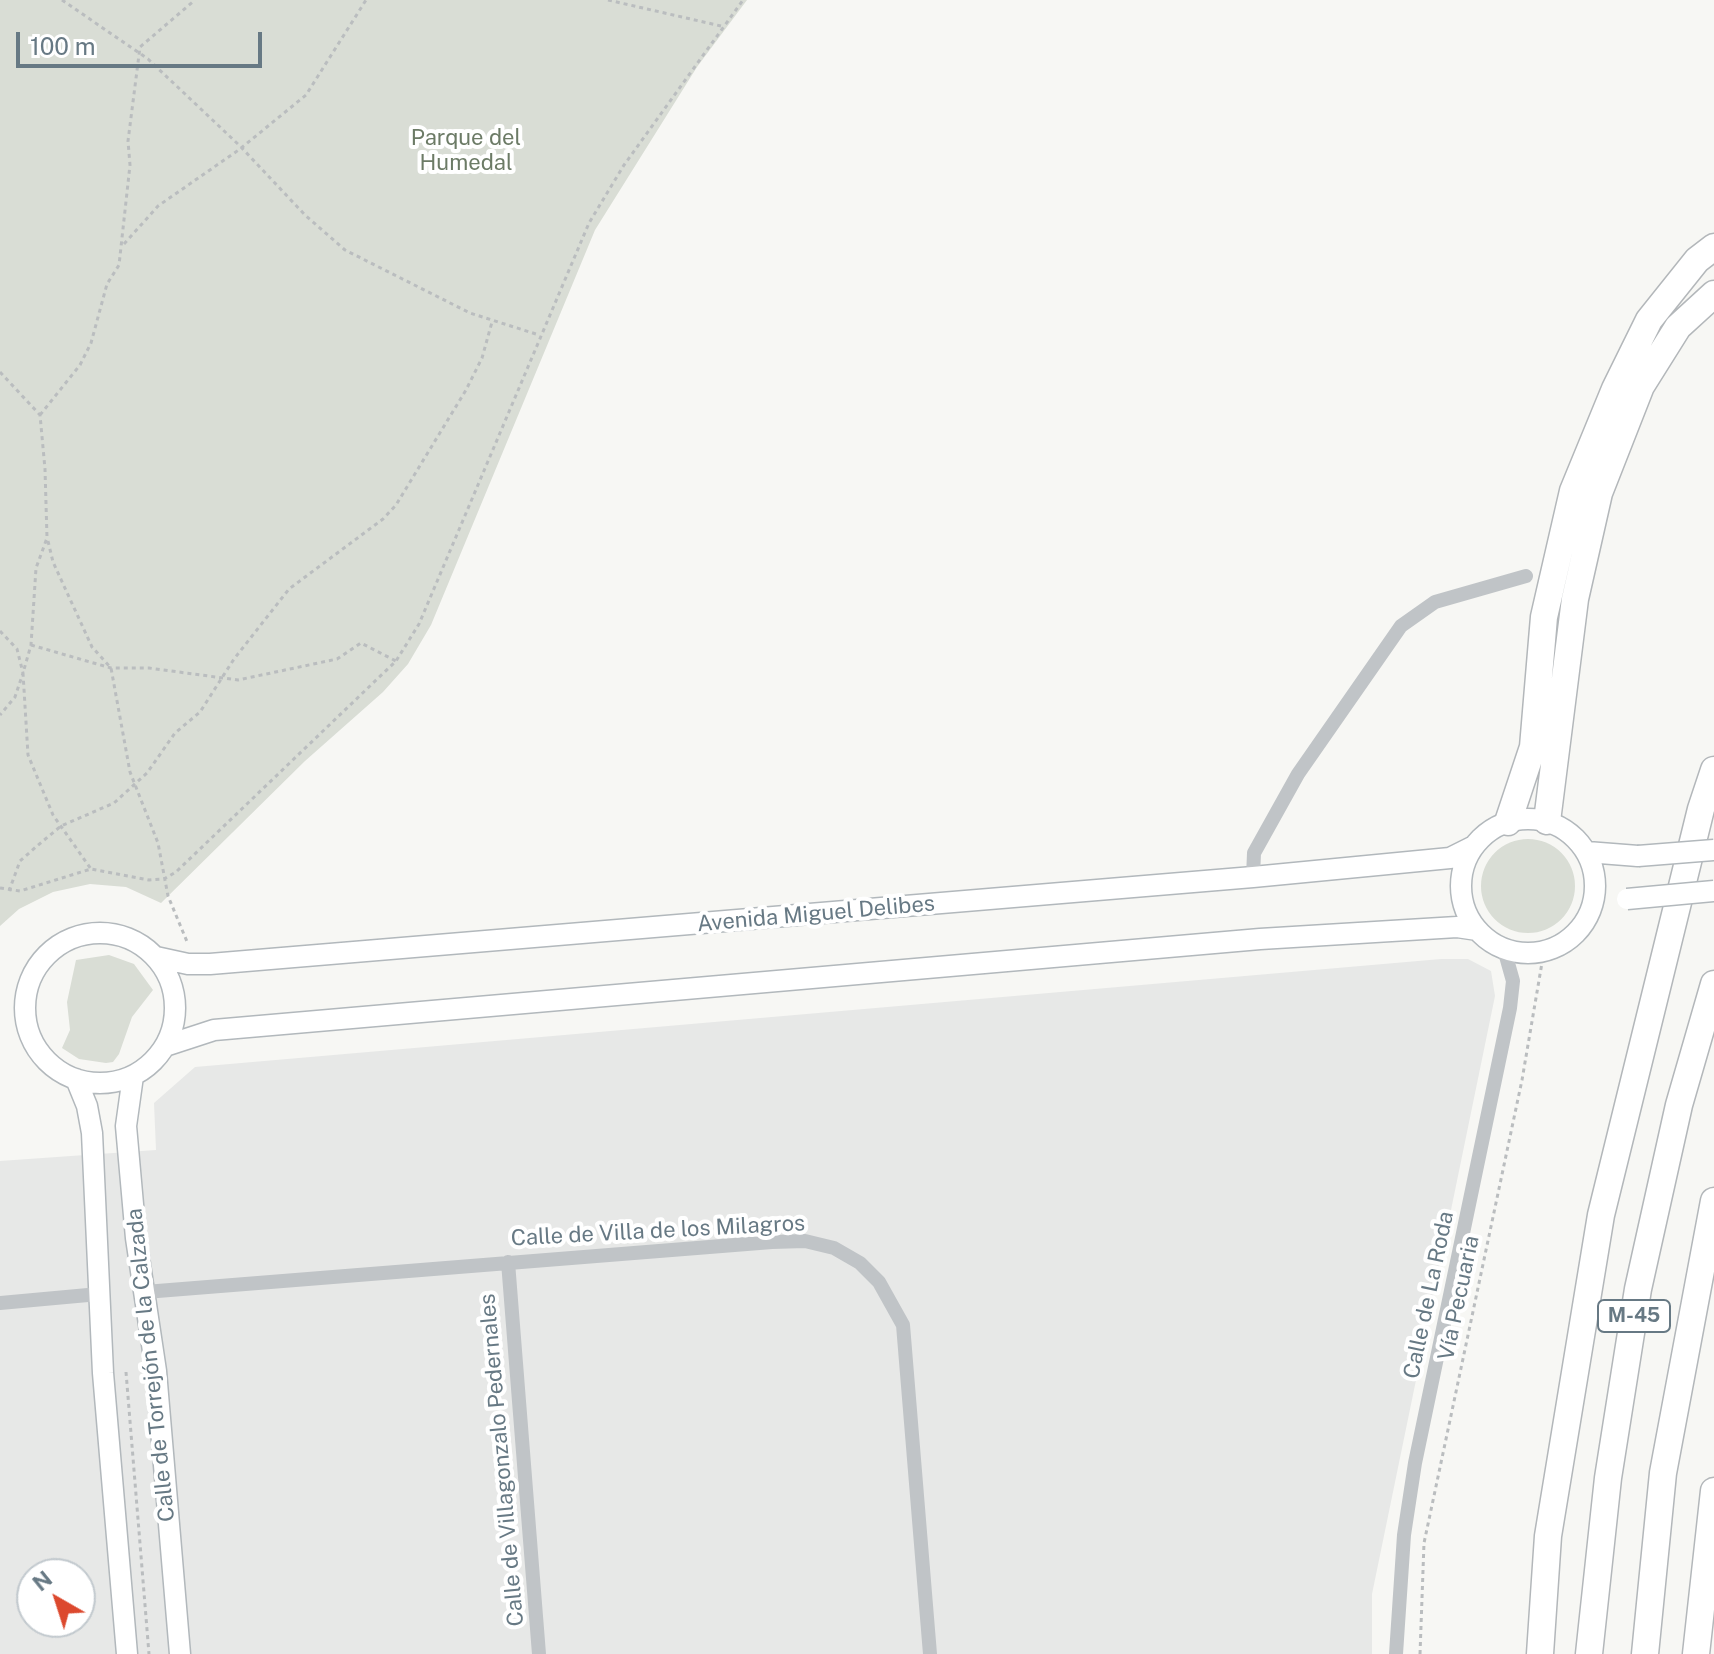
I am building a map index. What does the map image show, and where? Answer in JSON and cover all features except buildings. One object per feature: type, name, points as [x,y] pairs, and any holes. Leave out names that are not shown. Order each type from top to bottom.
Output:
[{"type":"highway","points":[[1508,822],[1533,747],[1544,617],[1573,491],[1615,389],[1649,320],[1697,260],[1714,247]]},
{"type":"highway","points":[[1547,821],[1575,599],[1599,493],[1641,386],[1678,327],[1714,294]]},
{"type":"highway","points":[[1528,1654],[1601,1215],[1662,961],[1714,770]]},
{"type":"highway","points":[[1662,961],[1714,815]]},
{"type":"highway","name":"M-45","points":[[1589,1654],[1608,1478],[1638,1289],[1679,1105],[1714,984]]},
{"type":"highway","name":"M-45","points":[[1645,1654],[1663,1473],[1714,1201]]},
{"type":"highway","points":[[1696,1654],[1714,1491]]},
{"type":"highway","points":[[1540,1654],[1548,1536]]},
{"type":"highway","points":[[1702,1591],[1714,1565]]},
{"type":"main road","points":[[165,1046],[214,1030],[1260,939],[1457,927],[1477,930],[1504,949],[1524,953],[1544,951],[1563,943],[1579,930],[1590,913],[1596,882],[1587,852],[1576,838],[1547,821],[1508,822],[1489,831],[1474,846],[1465,862],[1462,898],[1477,930]]},
{"type":"main road","name":"Avenida Miguel Delibes","points":[[156,957],[188,964],[210,964],[1253,877],[1450,858],[1474,846]]},
{"type":"main road","points":[[1587,852],[1638,856],[1714,850]]},
{"type":"main road","points":[[1590,913],[1627,899],[1714,891]]},
{"type":"main road","points":[[88,933],[125,937],[156,957],[167,973],[175,1000],[173,1028],[165,1046],[133,1076],[105,1083],[76,1079],[45,1058],[27,1026],[25,1002],[38,967],[65,941],[88,933]]},
{"type":"main road","name":"Calle de Torrejón de la Calzada","points":[[133,1076],[126,1126],[156,1371],[180,1654]]},
{"type":"main road","name":"Calle de Torrejón de la Calzada","points":[[76,1079],[87,1106],[92,1133],[99,1294],[127,1654]]},
{"type":"street","points":[[1253,877],[1254,853],[1298,774],[1401,626],[1435,602],[1526,576]]},
{"type":"street","name":"Calle de La Roda","points":[[1396,1654],[1404,1535],[1415,1463],[1510,1008],[1513,981],[1504,949]]},
{"type":"street","name":"Calle de Villa de los Milagros","points":[[145,1292],[805,1241],[834,1248],[860,1263],[895,1305],[903,1325],[930,1654]]},
{"type":"street","name":"Calle de Villagonzalo Pedernales","points":[[508,1262],[539,1654]]},
{"type":"street","points":[[0,1303],[99,1294]]},
{"type":"path","points":[[62,0],[139,52],[240,146],[305,215],[345,250],[492,322],[539,335]]},
{"type":"path","points":[[40,415],[80,365],[91,343],[107,284],[119,265],[124,244],[130,165],[128,141],[139,52],[145,42],[195,0]]},
{"type":"path","points":[[124,244],[158,206],[306,95],[335,44],[366,0]]},
{"type":"path","points":[[608,0],[723,26]]},
{"type":"path","points":[[0,888],[20,891],[91,869],[149,880],[164,879],[190,862],[396,661],[419,624],[589,223],[606,194],[743,0]]},
{"type":"path","points":[[9,891],[20,861],[61,826],[114,803],[162,756],[175,733],[200,712],[234,659],[289,589],[383,519],[396,505],[466,390],[482,358],[492,322]]},
{"type":"path","points":[[0,372],[40,415],[47,538],[53,562],[92,647],[111,668],[120,735],[135,785],[158,843],[164,879],[188,944]]},
{"type":"path","points":[[0,715],[15,697],[31,645],[36,568],[47,538]]},
{"type":"path","points":[[0,631],[17,649],[23,673],[28,755],[61,826],[91,869]]},
{"type":"path","points":[[31,645],[111,668],[149,668],[238,680],[337,659],[361,643],[396,661]]},
{"type":"path","name":"Vía Pecuaria","points":[[1420,1654],[1424,1543],[1522,1080],[1544,951]]},
{"type":"path","points":[[126,1372],[149,1654]]},
{"type":"shaded area","points":[[1441,959],[1468,959],[1491,971],[1495,996],[1372,1594],[1372,1654],[0,1654],[0,1161],[156,1150],[154,1103],[195,1067]]},
{"type":"green space","name":"Parque del Humedal","points":[[0,0],[747,0],[697,67],[595,230],[431,625],[408,664],[383,692],[305,761],[161,903],[126,887],[90,884],[53,892],[19,909],[0,926]]},
{"type":"green space","points":[[1528,839],[1546,843],[1561,853],[1571,868],[1575,886],[1571,904],[1561,919],[1546,929],[1528,933],[1510,929],[1495,919],[1485,904],[1481,886],[1485,868],[1495,853],[1510,843]]},
{"type":"green space","points":[[109,955],[134,964],[153,990],[132,1017],[119,1054],[113,1062],[79,1059],[62,1048],[70,1030],[67,1002],[76,960]]}]
